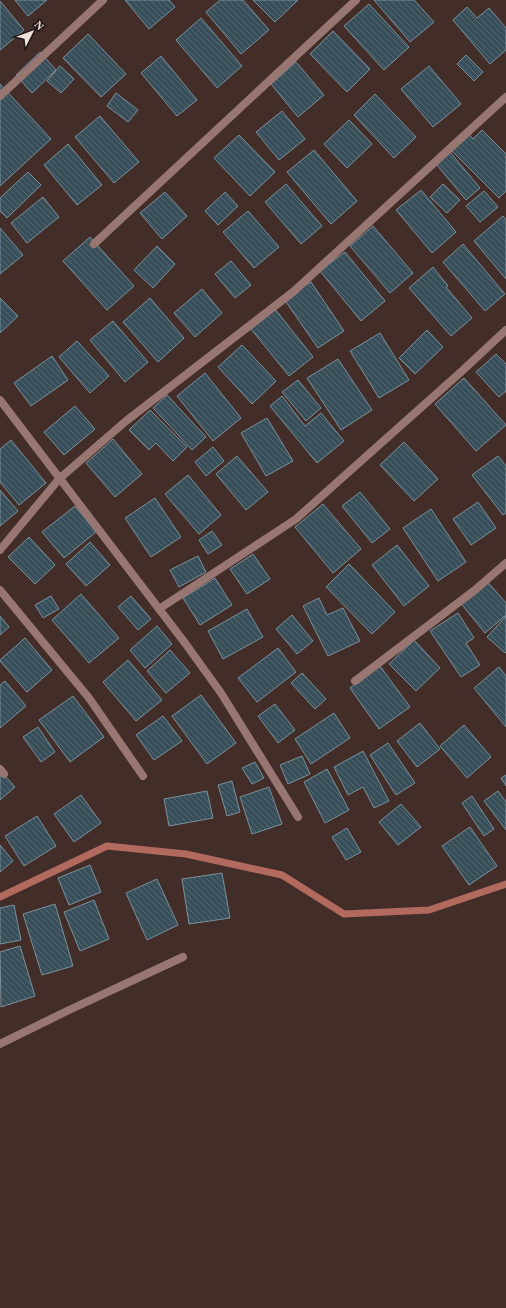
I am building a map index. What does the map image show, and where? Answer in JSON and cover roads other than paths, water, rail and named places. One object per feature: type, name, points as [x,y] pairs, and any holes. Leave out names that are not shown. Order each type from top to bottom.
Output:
[{"type":"street","points":[[0,96],[103,0]]},
{"type":"street","points":[[94,244],[356,0]]},
{"type":"street","points":[[0,550],[59,479],[126,420],[293,292],[506,97]]},
{"type":"street","points":[[159,609],[296,519],[506,330]]},
{"type":"street","points":[[0,400],[221,693],[298,817]]},
{"type":"street","points":[[355,681],[475,590],[506,563]]},
{"type":"street","points":[[0,590],[89,698],[142,776]]},
{"type":"street","points":[[0,1044],[183,957]]},
{"type":"waterway","points":[[0,897],[107,846],[186,854],[282,875],[344,914],[429,910],[506,884]]}]
